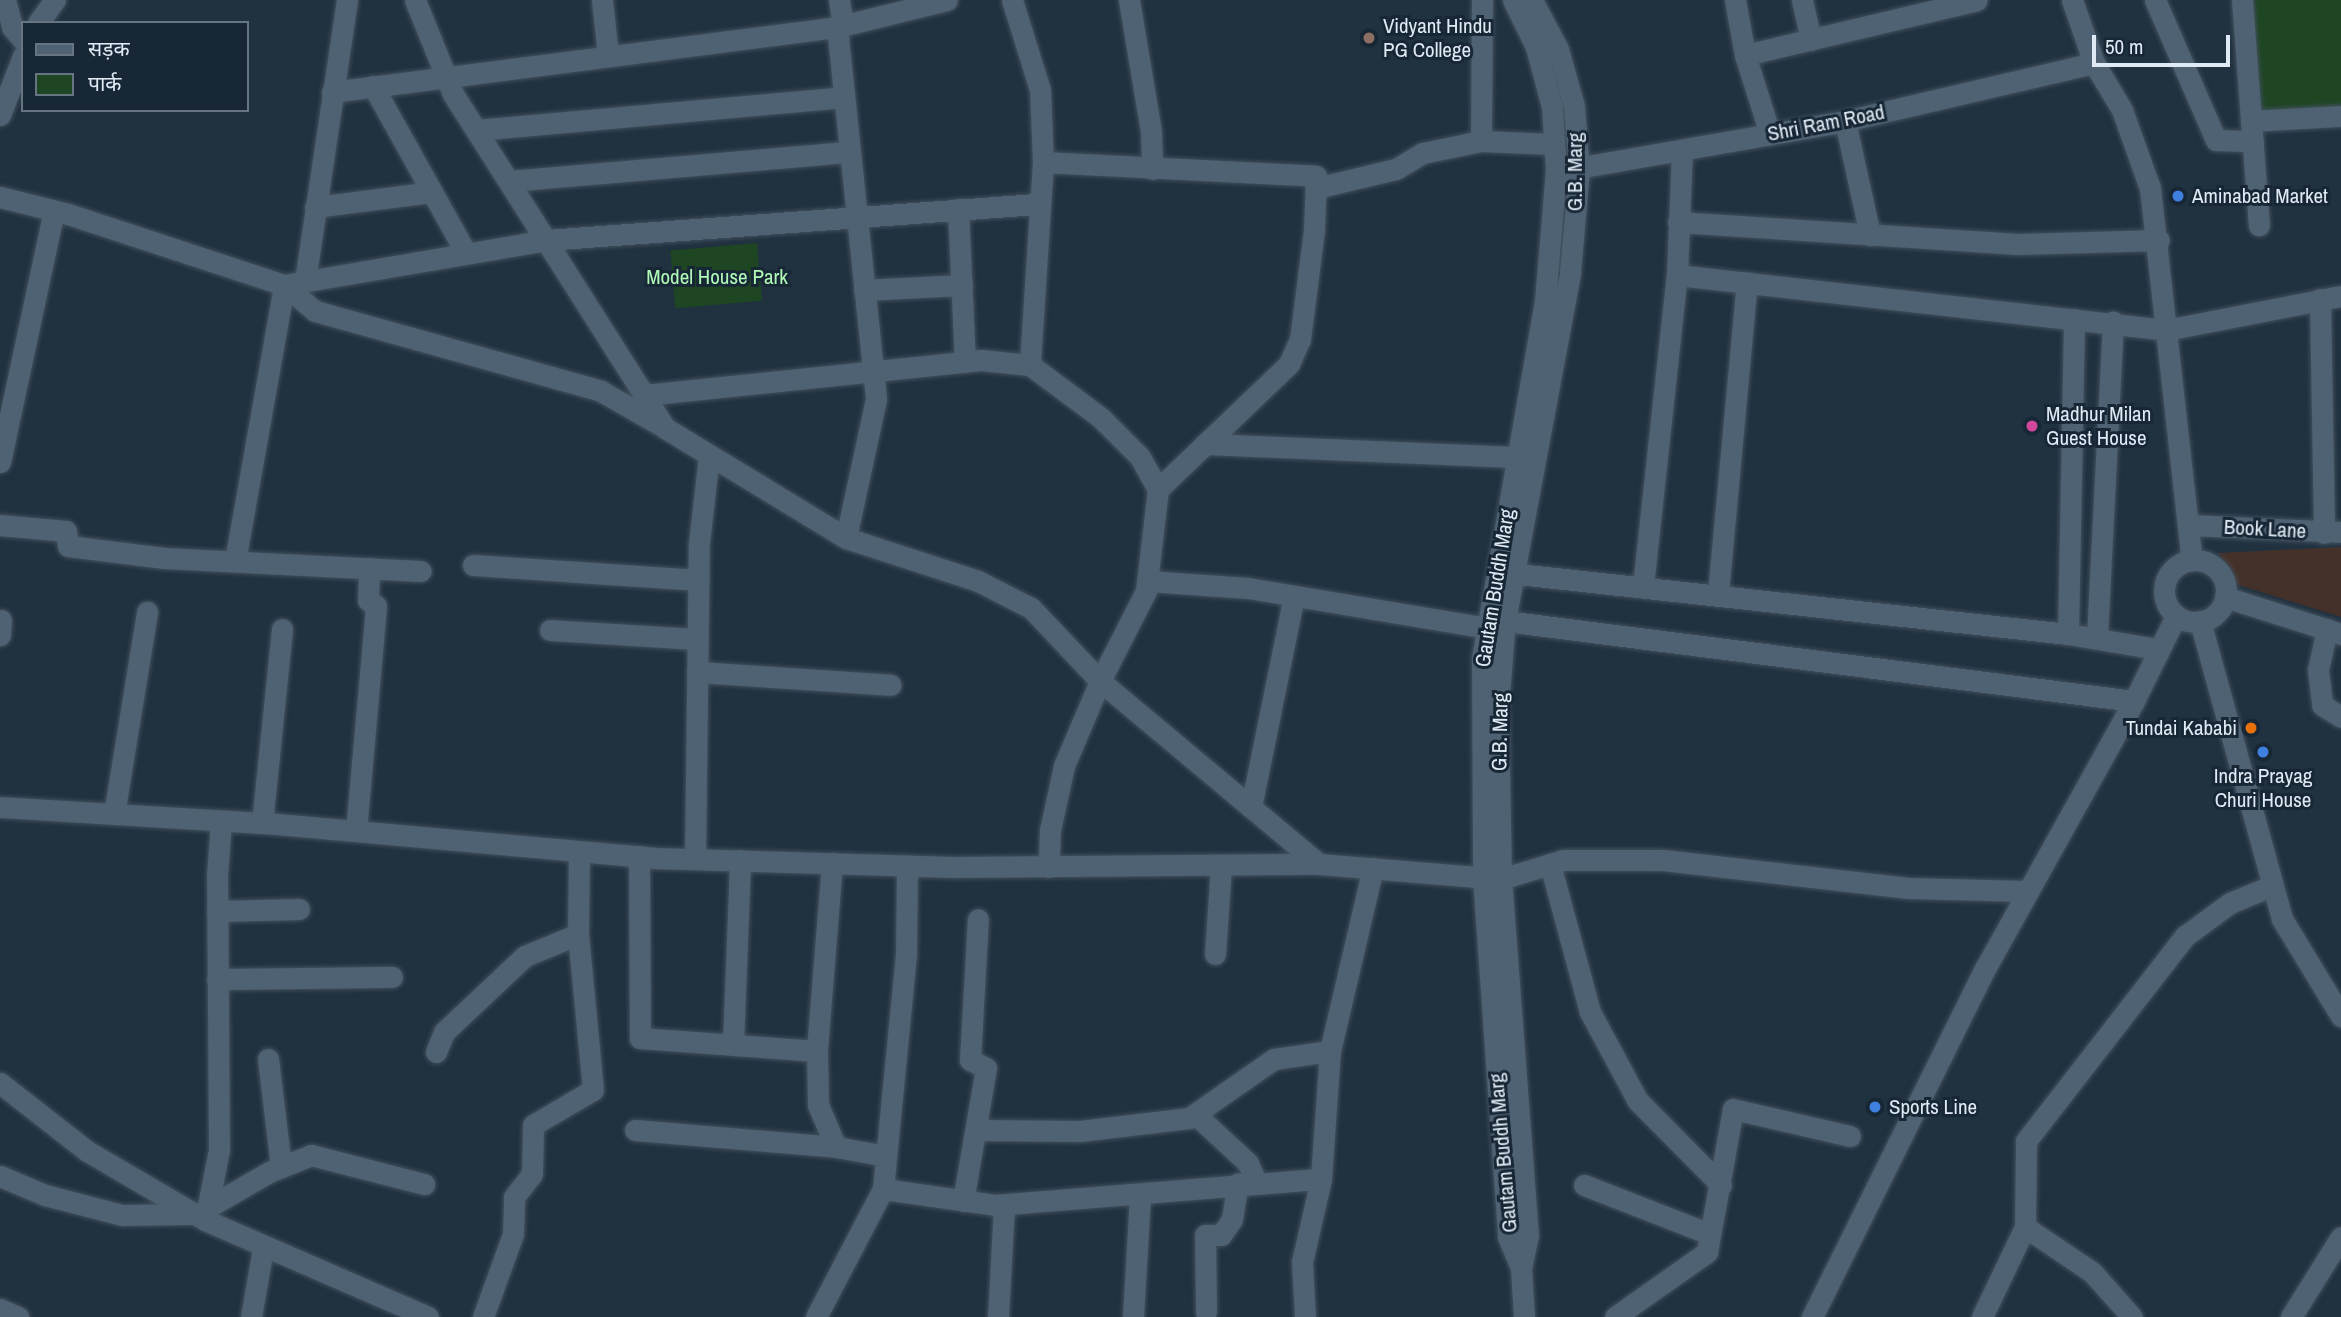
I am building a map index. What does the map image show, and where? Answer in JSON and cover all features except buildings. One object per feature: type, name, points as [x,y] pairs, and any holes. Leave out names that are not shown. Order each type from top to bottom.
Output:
[{"type":"street","points":[[5,0],[12,27],[21,38]]},
{"type":"street","points":[[39,21],[55,0]]},
{"type":"street","points":[[234,561],[294,283],[315,207],[347,0]]},
{"type":"street","points":[[415,0],[446,75],[476,130],[665,428]]},
{"type":"street","points":[[602,0],[608,55]]},
{"type":"street","points":[[839,0],[844,97],[876,399],[846,538]]},
{"type":"street","points":[[332,92],[446,75],[840,26],[947,0]]},
{"type":"street","points":[[1012,0],[1040,90],[1042,162],[1030,365]]},
{"type":"street","points":[[1129,0],[1151,132],[1152,169]]},
{"type":"street","points":[[1481,141],[1482,0]]},
{"type":"street","name":"Gautam Buddh Marg","points":[[1506,573],[1517,457],[1545,302],[1556,170],[1552,107],[1536,47],[1513,0]]},
{"type":"street","name":"G.B. Marg","points":[[1496,624],[1570,272],[1579,170],[1574,106],[1558,49],[1532,0]]},
{"type":"street","points":[[1735,0],[1745,55],[1770,134]]},
{"type":"street","points":[[1801,0],[1811,40]]},
{"type":"street","points":[[1745,55],[1977,0]]},
{"type":"street","points":[[2072,0],[2094,63],[2122,110],[2150,188],[2160,240],[2166,330],[2192,560]]},
{"type":"street","points":[[2155,0],[2216,141],[2252,131],[2341,116]]},
{"type":"street","points":[[2242,0],[2259,225]]},
{"type":"street","points":[[0,115],[21,61]]},
{"type":"street","name":"Shri Ram Road","points":[[1556,170],[1579,170],[1845,121],[2094,63]]},
{"type":"street","points":[[373,86],[466,253]]},
{"type":"street","points":[[476,130],[844,97]]},
{"type":"street","points":[[1845,121],[1870,235]]},
{"type":"street","points":[[1316,188],[1396,169],[1423,153],[1481,141],[1553,144]]},
{"type":"street","points":[[1643,586],[1677,275],[1682,151]]},
{"type":"street","points":[[509,181],[850,152]]},
{"type":"street","points":[[1042,162],[1316,176],[1300,339],[1289,364],[1158,489]]},
{"type":"street","points":[[315,207],[432,192]]},
{"type":"street","points":[[0,197],[294,283],[546,240],[1040,204]]},
{"type":"street","points":[[958,209],[965,362]]},
{"type":"street","points":[[0,462],[54,211]]},
{"type":"street","points":[[1678,222],[2018,244],[2160,240]]},
{"type":"street","points":[[1677,275],[2166,330],[2330,297],[2332,532]]},
{"type":"street","points":[[1718,593],[1747,282]]},
{"type":"street","points":[[294,283],[315,311],[601,391],[846,538],[978,581],[1031,608],[1100,681],[1319,864]]},
{"type":"street","points":[[864,289],[962,285]]},
{"type":"street","points":[[2068,634],[2074,320]]},
{"type":"street","points":[[2097,637],[2113,323]]},
{"type":"street","points":[[644,395],[965,362],[1030,365],[1101,418],[1140,457],[1158,489],[1147,581],[1064,766],[1050,830],[1049,866]]},
{"type":"street","points":[[1205,444],[1517,457]]},
{"type":"street","points":[[695,859],[699,580],[709,454]]},
{"type":"street","points":[[0,525],[66,531],[68,546],[234,561],[421,571]]},
{"type":"street","name":"Book Lane","points":[[2189,525],[2332,532]]},
{"type":"street","points":[[2192,560],[2203,561],[2220,572],[2225,597],[2213,616],[2200,621],[2176,616],[2164,598],[2166,578],[2182,563],[2192,560]]},
{"type":"street","points":[[473,565],[699,580]]},
{"type":"street","points":[[355,831],[376,606],[368,600],[369,568]]},
{"type":"street","points":[[1506,573],[1718,593],[2097,637],[2158,649]]},
{"type":"street","points":[[1147,581],[1294,596],[1496,624],[2134,701]]},
{"type":"street","points":[[1251,807],[1294,596]]},
{"type":"street","points":[[2225,597],[2334,631],[2318,670],[2322,705],[2341,717]]},
{"type":"street","points":[[114,814],[147,612]]},
{"type":"street","points":[[1812,1317],[2026,891],[2134,701],[2176,616]]},
{"type":"street","points":[[2200,621],[2282,919],[2335,993],[2341,1016]]},
{"type":"street","name":"Gautam Buddh Marg","points":[[1496,624],[1480,736],[1492,878],[1508,1237],[1521,1268],[1524,1317]]},
{"type":"street","points":[[262,823],[282,629]]},
{"type":"street","points":[[550,631],[698,639]]},
{"type":"street","points":[[697,672],[891,685]]},
{"type":"street","points":[[0,807],[262,823],[695,859],[907,866],[1319,864],[1492,878],[1563,860],[1663,860],[1908,888],[2026,891]]},
{"type":"street","points":[[202,1214],[219,1150],[217,911],[221,822]]},
{"type":"street","points":[[483,1317],[513,1234],[514,1196],[532,1174],[533,1125],[593,1090],[578,934],[579,851]]},
{"type":"street","points":[[639,856],[640,1038],[817,1051]]},
{"type":"street","points":[[733,1045],[740,860]]},
{"type":"street","points":[[832,863],[817,1051],[818,1105],[836,1147]]},
{"type":"street","points":[[1550,864],[1590,1012],[1638,1101],[1721,1185]]},
{"type":"street","points":[[1215,954],[1221,865]]},
{"type":"street","points":[[816,1317],[883,1189],[906,953],[907,866]]},
{"type":"street","points":[[1305,1317],[1302,1262],[1321,1179],[1330,1051],[1373,868]]},
{"type":"street","points":[[1982,1317],[2025,1227],[2026,1141],[2185,936],[2230,903],[2272,886]]},
{"type":"street","points":[[217,911],[299,909]]},
{"type":"street","points":[[963,1201],[986,1068],[970,1060],[978,919]]},
{"type":"street","points":[[436,1052],[444,1032],[525,956],[578,934]]},
{"type":"street","points":[[217,979],[392,976]]},
{"type":"street","points":[[976,1130],[1080,1130],[1171,1122],[1195,1114],[1274,1059],[1330,1051]]},
{"type":"street","points":[[268,1059],[281,1167]]},
{"type":"street","points":[[0,1083],[87,1152],[263,1248],[382,1293],[428,1317]]},
{"type":"street","points":[[1615,1317],[1707,1252],[1733,1109],[1850,1136]]},
{"type":"street","points":[[1195,1114],[1248,1163],[1247,1183],[1232,1219],[1221,1235],[1205,1235],[1206,1312]]},
{"type":"street","points":[[635,1130],[836,1147],[886,1156]]},
{"type":"street","points":[[0,1176],[45,1195],[122,1215],[202,1214],[281,1167],[311,1155],[424,1184]]},
{"type":"street","points":[[883,1189],[1004,1205],[1321,1179]]},
{"type":"street","points":[[1584,1185],[1710,1234]]},
{"type":"street","points":[[1133,1317],[1140,1194]]},
{"type":"street","points":[[998,1317],[1004,1205]]},
{"type":"street","points":[[2025,1227],[2092,1272],[2132,1317]]},
{"type":"street","points":[[2291,1317],[2341,1237]]},
{"type":"street","points":[[251,1317],[263,1248]]},
{"type":"street","points":[[0,1309],[18,1317]]},
{"type":"shaded area","points":[[2341,547],[2341,617],[2238,585],[2218,553]]},
{"type":"green space","points":[[2249,0],[2341,0],[2341,108],[2258,115]]},
{"type":"green space","name":"Model House Park","points":[[757,243],[762,301],[675,308],[670,251]]},
{"type":"place","name":"Vidyant Hindu PG College","points":[[1369,38]]},
{"type":"place","name":"Aminabad Market","points":[[2178,196]]},
{"type":"place","name":"Madhur Milan Guest House","points":[[2032,426]]},
{"type":"place","name":"Tundai Kababi","points":[[2251,728]]},
{"type":"place","name":"Indra Prayag Churi House","points":[[2263,752]]},
{"type":"place","name":"Sports Line","points":[[1875,1107]]}]
